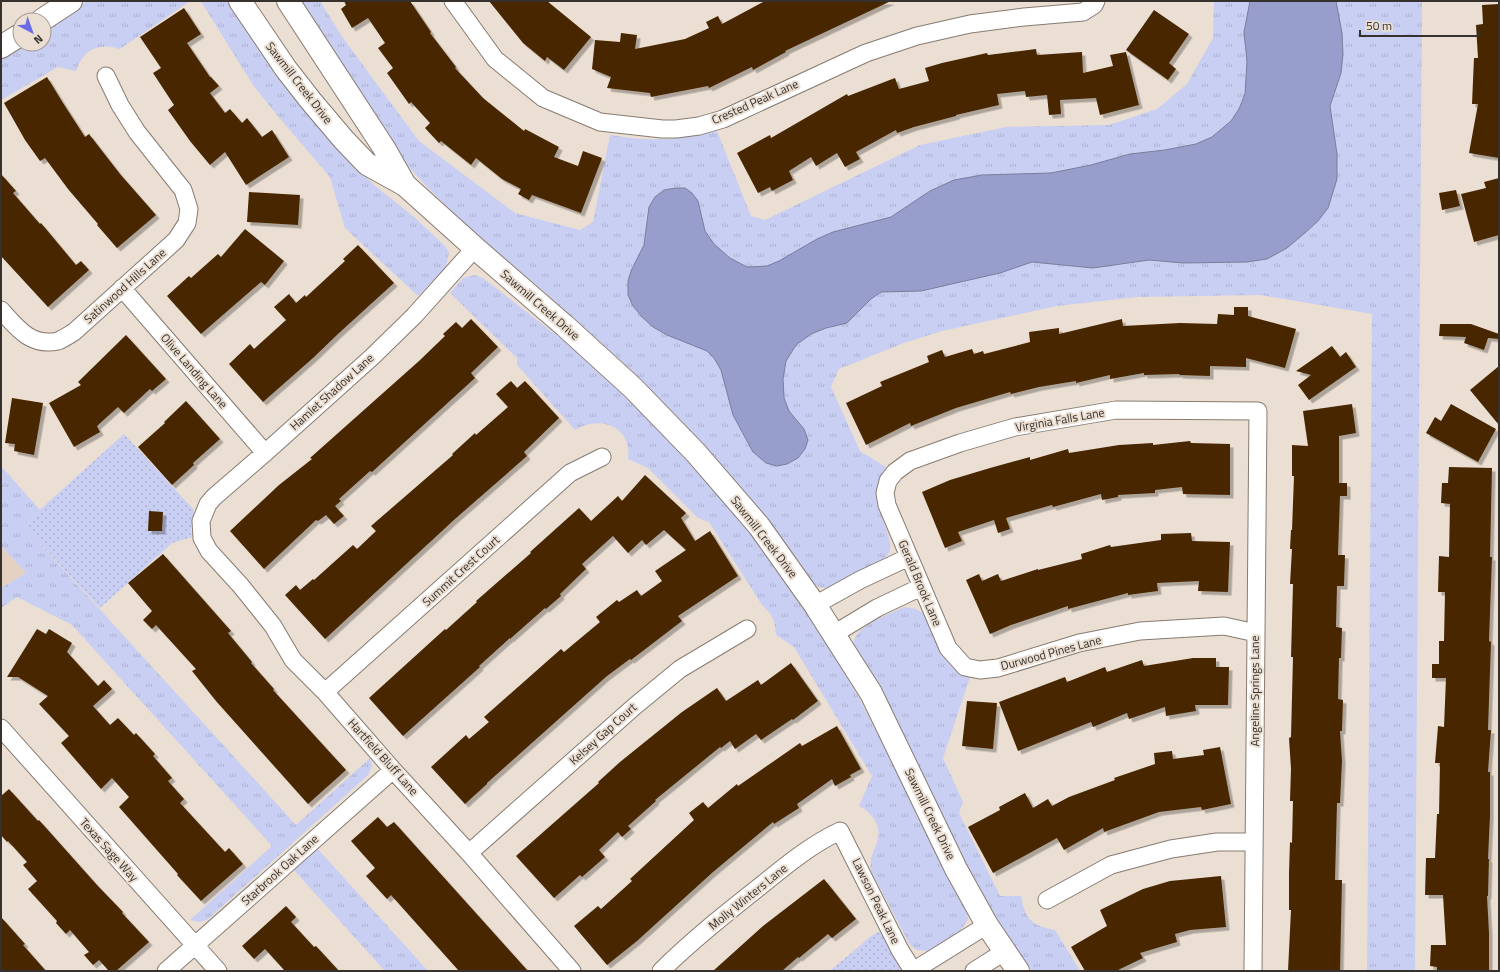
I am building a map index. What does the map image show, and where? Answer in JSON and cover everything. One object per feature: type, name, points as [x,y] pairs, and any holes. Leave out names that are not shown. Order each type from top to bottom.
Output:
[{"type":"street","points":[[52,13],[71,1]]},
{"type":"street","name":"Sawmill Creek Drive","points":[[240,1],[286,69],[344,140],[367,164],[405,185],[633,388],[696,453],[759,526],[815,605],[871,693],[956,869],[987,925],[1018,971]]},
{"type":"street","name":"Sawmill Creek Drive","points":[[288,1],[384,148],[405,185]]},
{"type":"street","name":"Crested Peak Lane","points":[[453,1],[495,59],[543,98],[600,122],[662,129],[698,126],[723,119],[866,53],[917,36],[970,24],[1024,17],[1083,12],[1095,3]]},
{"type":"street","points":[[1,47],[12,40]]},
{"type":"street","name":"Satinwood Hills Lane","points":[[1,310],[24,335],[42,342],[59,341],[74,332],[176,240],[187,223],[189,209],[184,190],[137,132],[120,105],[106,76]]},
{"type":"street","name":"Hamlet Shadow Lane","points":[[202,538],[201,521],[208,504],[372,357],[414,316],[475,248]]},
{"type":"street","name":"Olive Landing Lane","points":[[122,288],[265,453]]},
{"type":"street","name":"Virginia Falls Lane","points":[[885,493],[888,481],[895,472],[910,461],[960,443],[1015,427],[1116,410],[1258,411]]},
{"type":"street","name":"Angeline Springs Lane","points":[[1254,971],[1258,411]]},
{"type":"street","name":"Summit Crest Court","points":[[325,692],[570,473],[602,457]]},
{"type":"street","name":"Gerald Brook Lane","points":[[885,493],[887,505],[948,648],[965,667]]},
{"type":"street","name":"Hartfield Bluff Lane","points":[[202,538],[209,551],[241,586],[274,626],[294,660],[325,692],[393,770],[470,853],[572,971]]},
{"type":"street","points":[[815,605],[860,580],[909,557]]},
{"type":"street","points":[[834,634],[877,608],[921,587]]},
{"type":"street","name":"Durwood Pines Lane","points":[[965,667],[980,670],[998,668],[1079,643],[1140,631],[1224,626],[1256,632]]},
{"type":"street","name":"Kelsey Gap Court","points":[[470,853],[635,706],[674,674],[747,629]]},
{"type":"street","name":"Texas Sage Way","points":[[1,728],[218,971]]},
{"type":"street","name":"Starbrook Oak Lane","points":[[166,971],[393,770]]},
{"type":"street","name":"Lawson Peak Lane","points":[[840,831],[900,950],[913,971],[987,925]]},
{"type":"street","name":"Molly Winters Lane","points":[[661,971],[726,913],[805,850],[840,831]]},
{"type":"street","points":[[1047,900],[1112,865],[1171,849],[1217,842],[1254,842]]},
{"type":"street","points":[[974,971],[1004,952]]},
{"type":"shaded area","points":[[1250,1],[1336,1],[1342,33],[1343,54],[1341,73],[1330,106],[1337,154],[1337,179],[1328,208],[1318,221],[1287,248],[1267,259],[1247,262],[1183,263],[1149,260],[1093,268],[1032,262],[1000,273],[921,291],[881,292],[871,299],[847,323],[826,328],[811,334],[796,345],[786,361],[783,379],[784,398],[789,411],[804,429],[808,440],[805,449],[798,458],[787,464],[777,466],[766,463],[753,452],[733,415],[721,370],[714,358],[707,351],[667,335],[653,327],[633,306],[628,295],[628,281],[631,271],[644,245],[649,207],[655,197],[664,190],[685,188],[692,193],[698,201],[705,231],[714,244],[730,258],[747,267],[767,266],[833,232],[891,217],[930,191],[954,180],[982,175],[1051,173],[1091,165],[1130,154],[1165,150],[1196,144],[1212,137],[1231,121],[1239,109],[1245,94],[1247,61],[1244,32]]},
{"type":"shaded area","points":[[1,546],[26,573],[1,588]]},
{"type":"green space","points":[[87,1],[190,1],[120,49],[105,46],[93,49],[83,57],[76,71],[58,67],[1,100],[1,56],[12,49],[12,52],[52,52],[52,24]]},
{"type":"green space","points":[[196,1],[229,1],[253,39],[342,153],[374,185],[413,216],[444,245],[449,252],[445,268],[418,296],[345,228],[330,177],[253,85],[202,3]]},
{"type":"green space","points":[[299,1],[320,1],[343,38],[419,141],[515,213],[580,230],[593,222],[610,135],[638,139],[664,139],[717,131],[751,216],[765,220],[920,145],[1006,127],[1109,125],[1157,109],[1187,84],[1213,38],[1214,1],[1422,1],[1415,971],[1367,971],[1372,314],[1261,295],[1138,297],[1057,306],[942,331],[904,343],[839,369],[831,387],[860,451],[886,467],[878,484],[877,502],[890,540],[890,550],[889,554],[881,562],[832,587],[821,588],[812,582],[702,444],[675,415],[630,369],[548,295],[469,228],[427,187],[392,148]]},
{"type":"green space","points":[[475,275],[483,278],[595,365],[652,420],[711,485],[763,549],[818,628],[859,698],[967,910],[968,919],[960,932],[930,951],[917,950],[910,945],[871,871],[872,854],[879,833],[874,819],[859,806],[872,776],[794,647],[776,635],[775,625],[771,615],[762,605],[709,522],[698,518],[648,468],[628,459],[628,448],[625,438],[614,427],[599,423],[582,426],[575,430],[517,365],[517,358],[450,293],[463,278]]},
{"type":"green space","points":[[124,434],[194,510],[191,529],[192,537],[172,543],[100,608],[23,525]]},
{"type":"green space","points":[[1,466],[40,510],[23,525],[296,825],[370,758],[372,766],[368,775],[207,920],[199,922],[190,920],[272,846],[72,625],[17,597],[1,608],[1,588],[26,573],[1,546]]},
{"type":"green space","points":[[904,607],[916,609],[924,614],[948,659],[959,670],[970,677],[943,758],[963,802],[959,813],[1000,896],[1021,896],[1027,916],[1035,924],[1055,930],[1080,971],[1032,971],[996,921],[855,650],[854,641],[862,630],[875,621]]},
{"type":"green space","points":[[317,848],[428,971],[385,971],[293,869]]},
{"type":"green space","points":[[880,931],[904,971],[830,971],[870,937]]},
{"type":"building","points":[[344,1],[410,1],[431,32],[430,33],[456,67],[455,68],[483,98],[524,131],[525,129],[559,147],[554,157],[578,166],[583,151],[602,158],[581,213],[532,195],[529,200],[518,194],[521,189],[502,179],[476,158],[471,165],[441,141],[439,143],[425,128],[430,123],[411,102],[409,104],[387,73],[393,68],[378,48],[385,43],[368,18],[352,28],[341,9],[346,5]]},
{"type":"building","points":[[489,1],[547,1],[591,37],[564,70],[547,57],[545,61],[523,43]]},
{"type":"building","points":[[765,1],[891,1],[785,51],[786,52],[753,70],[752,67],[709,88],[708,86],[651,97],[650,93],[607,88],[611,77],[592,69],[595,40],[620,42],[621,33],[637,35],[635,49],[685,39],[709,28],[706,22],[718,16],[722,24]]},
{"type":"building","points":[[1499,4],[1499,158],[1469,153],[1478,104],[1472,104],[1474,58],[1478,58],[1476,25],[1483,24],[1482,5]]},
{"type":"building","points":[[184,8],[201,34],[187,43],[210,77],[219,86],[210,93],[225,113],[230,109],[242,123],[247,118],[262,137],[272,130],[289,157],[246,185],[225,152],[210,165],[190,141],[168,110],[174,105],[153,73],[161,68],[140,37]]},
{"type":"building","points":[[1154,10],[1189,34],[1169,63],[1176,69],[1168,80],[1126,50]]},
{"type":"building","points":[[1036,49],[1037,55],[1082,52],[1083,73],[1113,66],[1110,55],[1126,52],[1139,105],[1100,115],[1096,98],[1060,100],[1061,114],[1049,115],[1047,95],[1026,97],[1025,91],[997,94],[999,105],[956,115],[897,133],[896,130],[856,152],[860,159],[845,167],[837,153],[816,166],[811,157],[789,171],[793,180],[772,191],[770,187],[758,193],[737,153],[770,135],[771,138],[847,94],[848,96],[895,78],[899,89],[929,81],[925,68],[942,63],[987,53],[988,55]]},
{"type":"building","points":[[47,77],[85,137],[89,134],[120,174],[156,215],[117,248],[68,189],[45,158],[40,161],[25,140],[4,103]]},
{"type":"building","points":[[1,174],[16,191],[13,193],[40,224],[41,223],[76,265],[81,261],[89,270],[48,307],[1,256]]},
{"type":"building","points":[[1499,178],[1499,235],[1474,242],[1461,194],[1486,188],[1484,182]]},
{"type":"building","points":[[1456,190],[1460,206],[1442,210],[1439,193]]},
{"type":"building","points":[[249,192],[300,195],[298,225],[247,222]]},
{"type":"building","points":[[245,229],[284,261],[265,285],[261,282],[201,334],[167,296],[189,276],[191,278],[218,254],[221,257]]},
{"type":"building","points":[[358,245],[394,283],[263,402],[229,364],[250,344],[254,349],[286,320],[274,307],[289,294],[296,303],[305,295],[306,297],[345,261],[343,259]]},
{"type":"building","points":[[1234,307],[1248,307],[1248,316],[1296,329],[1285,368],[1246,358],[1246,367],[1210,366],[1210,376],[1179,375],[1180,374],[1144,375],[1144,373],[1110,379],[1110,375],[1076,383],[1076,381],[1039,387],[1011,394],[1010,392],[956,408],[911,426],[910,423],[866,445],[846,403],[882,386],[880,382],[929,362],[927,356],[942,350],[945,357],[972,349],[974,354],[983,351],[984,354],[1030,342],[1029,332],[1059,328],[1059,334],[1122,319],[1123,326],[1180,323],[1217,324],[1218,314],[1234,315]]},
{"type":"building","points":[[471,319],[498,347],[471,373],[475,378],[372,472],[370,471],[339,499],[341,501],[335,506],[344,516],[334,524],[326,515],[318,521],[316,520],[264,569],[230,531],[279,485],[312,459],[310,458],[419,361],[445,336],[443,334],[456,322],[462,328]]},
{"type":"building","points":[[1440,324],[1471,324],[1499,334],[1499,339],[1488,338],[1484,350],[1464,343],[1466,337],[1439,336]]},
{"type":"building","points":[[126,335],[166,379],[152,391],[150,389],[124,413],[118,407],[97,426],[100,432],[74,447],[49,403],[81,385],[78,382]]},
{"type":"building","points":[[1332,346],[1340,357],[1346,352],[1356,367],[1309,400],[1298,385],[1311,375],[1296,371]]},
{"type":"building","points":[[1499,366],[1499,425],[1470,390]]},
{"type":"building","points":[[511,381],[517,388],[525,381],[559,418],[524,452],[527,456],[455,519],[325,639],[285,595],[296,585],[300,590],[313,579],[314,580],[353,545],[357,549],[376,531],[371,526],[453,455],[452,454],[475,433],[476,435],[508,407],[496,394]]},
{"type":"building","points":[[12,398],[43,403],[34,455],[14,451],[15,444],[5,443]]},
{"type":"building","points":[[186,401],[220,439],[193,463],[194,465],[172,485],[138,447],[165,423],[164,422]]},
{"type":"building","points":[[1352,404],[1356,433],[1339,436],[1339,483],[1347,483],[1347,496],[1340,496],[1338,555],[1345,555],[1344,586],[1337,586],[1336,627],[1342,628],[1341,658],[1339,658],[1338,699],[1343,700],[1342,731],[1340,731],[1342,761],[1340,803],[1337,803],[1335,880],[1342,880],[1340,971],[1288,971],[1291,910],[1289,910],[1289,873],[1290,842],[1292,843],[1293,801],[1290,801],[1291,769],[1289,738],[1291,737],[1293,657],[1291,657],[1293,584],[1290,584],[1292,549],[1290,549],[1294,476],[1292,476],[1292,445],[1308,446],[1303,411]]},
{"type":"building","points":[[1451,404],[1496,429],[1478,462],[1426,433],[1435,417],[1441,421]]},
{"type":"building","points":[[1190,441],[1191,443],[1230,444],[1230,495],[1183,494],[1182,487],[1155,490],[1155,493],[1118,495],[1118,497],[1102,500],[1101,494],[1053,507],[1052,505],[1006,518],[1010,529],[998,533],[994,520],[958,532],[962,541],[945,548],[922,492],[950,480],[990,468],[1030,457],[1030,460],[1068,449],[1069,453],[1119,445],[1153,443],[1153,445]]},
{"type":"building","points":[[1449,467],[1492,468],[1490,557],[1492,557],[1489,641],[1491,642],[1488,730],[1491,730],[1488,772],[1490,772],[1490,816],[1487,896],[1489,971],[1437,971],[1437,967],[1430,966],[1431,945],[1446,945],[1443,895],[1425,895],[1426,858],[1435,858],[1437,814],[1439,814],[1440,763],[1435,763],[1438,726],[1444,727],[1446,678],[1432,678],[1432,664],[1439,664],[1439,641],[1444,641],[1445,592],[1438,592],[1439,556],[1449,557],[1450,504],[1441,503],[1442,483],[1448,483]]},
{"type":"building","points":[[645,475],[686,513],[681,518],[695,541],[710,531],[738,576],[678,616],[682,621],[631,660],[630,659],[607,676],[465,804],[431,767],[466,735],[469,739],[489,722],[484,717],[561,649],[564,652],[600,622],[596,617],[617,600],[619,602],[637,590],[641,596],[662,581],[655,571],[686,550],[664,530],[646,545],[642,540],[628,553],[613,536],[582,564],[586,569],[560,594],[561,596],[510,638],[403,736],[369,698],[477,602],[476,601],[531,553],[530,552],[579,508],[591,521],[618,496],[622,501]]},
{"type":"building","points":[[149,511],[163,512],[162,531],[148,531]]},
{"type":"building","points":[[1191,533],[1192,541],[1230,542],[1228,592],[1198,591],[1199,581],[1157,583],[1158,591],[1128,595],[1128,593],[1068,609],[1068,606],[1011,625],[990,634],[966,580],[979,574],[982,581],[998,574],[1001,581],[1038,569],[1082,559],[1081,554],[1110,545],[1111,547],[1161,540],[1161,534]]},
{"type":"building","points":[[163,554],[231,631],[228,633],[252,662],[251,663],[274,689],[273,690],[346,770],[308,804],[216,701],[192,671],[196,669],[156,625],[152,629],[143,620],[152,611],[128,583]]},
{"type":"building","points":[[37,629],[46,634],[49,629],[72,643],[67,652],[98,686],[104,680],[112,689],[93,706],[110,725],[118,718],[134,735],[136,733],[155,754],[153,756],[172,778],[168,781],[184,799],[180,803],[225,852],[229,848],[243,864],[201,901],[119,807],[129,797],[112,778],[101,789],[61,743],[69,736],[39,704],[48,696],[18,677],[7,677]]},
{"type":"building","points":[[1193,658],[1216,658],[1216,667],[1229,667],[1228,705],[1195,705],[1196,711],[1166,716],[1165,707],[1129,719],[1127,713],[1093,727],[1091,722],[1018,751],[999,702],[1065,677],[1067,682],[1105,667],[1107,672],[1142,660],[1144,666]]},
{"type":"building","points":[[791,663],[818,701],[793,720],[792,719],[761,740],[756,734],[735,749],[730,741],[721,748],[720,747],[655,800],[656,801],[628,826],[631,829],[622,837],[618,832],[599,850],[605,857],[582,877],[580,875],[554,898],[516,856],[599,783],[598,782],[620,762],[682,712],[717,688],[726,701],[758,680],[761,685]]},
{"type":"building","points":[[967,701],[997,703],[993,749],[962,746]]},
{"type":"building","points":[[837,726],[861,769],[850,775],[851,777],[835,786],[832,779],[797,804],[799,808],[774,824],[773,822],[713,872],[637,941],[607,965],[574,926],[598,906],[601,909],[632,881],[630,879],[694,820],[689,813],[703,802],[708,808],[737,784],[738,786],[800,743],[802,746]]},
{"type":"building","points":[[1220,747],[1231,804],[1202,810],[1201,807],[1159,812],[1104,832],[1103,828],[1064,850],[1057,838],[993,873],[968,827],[1000,810],[999,807],[1025,793],[1033,808],[1048,799],[1052,806],[1069,797],[1115,780],[1114,778],[1155,764],[1154,753],[1172,751],[1173,759],[1204,755],[1203,750]]},
{"type":"building","points":[[9,789],[38,821],[39,820],[149,942],[116,971],[109,971],[99,960],[93,965],[84,955],[89,952],[70,930],[66,934],[56,923],[57,921],[28,889],[37,881],[23,865],[27,862],[1,835],[1,796]]},
{"type":"building","points":[[378,817],[387,827],[394,822],[528,971],[459,971],[391,895],[387,899],[366,876],[375,868],[351,841]]},
{"type":"building","points":[[1221,876],[1226,927],[1190,930],[1175,934],[1177,942],[1140,953],[1143,958],[1116,971],[1085,971],[1071,947],[1107,926],[1100,910],[1143,889],[1170,881]]},
{"type":"building","points":[[824,879],[856,919],[832,938],[828,934],[782,971],[713,971],[763,926]]},
{"type":"building","points":[[286,906],[296,917],[291,922],[339,971],[285,971],[265,949],[254,959],[242,946]]},
{"type":"building","points":[[1,917],[25,944],[23,945],[46,971],[1,971]]}]
